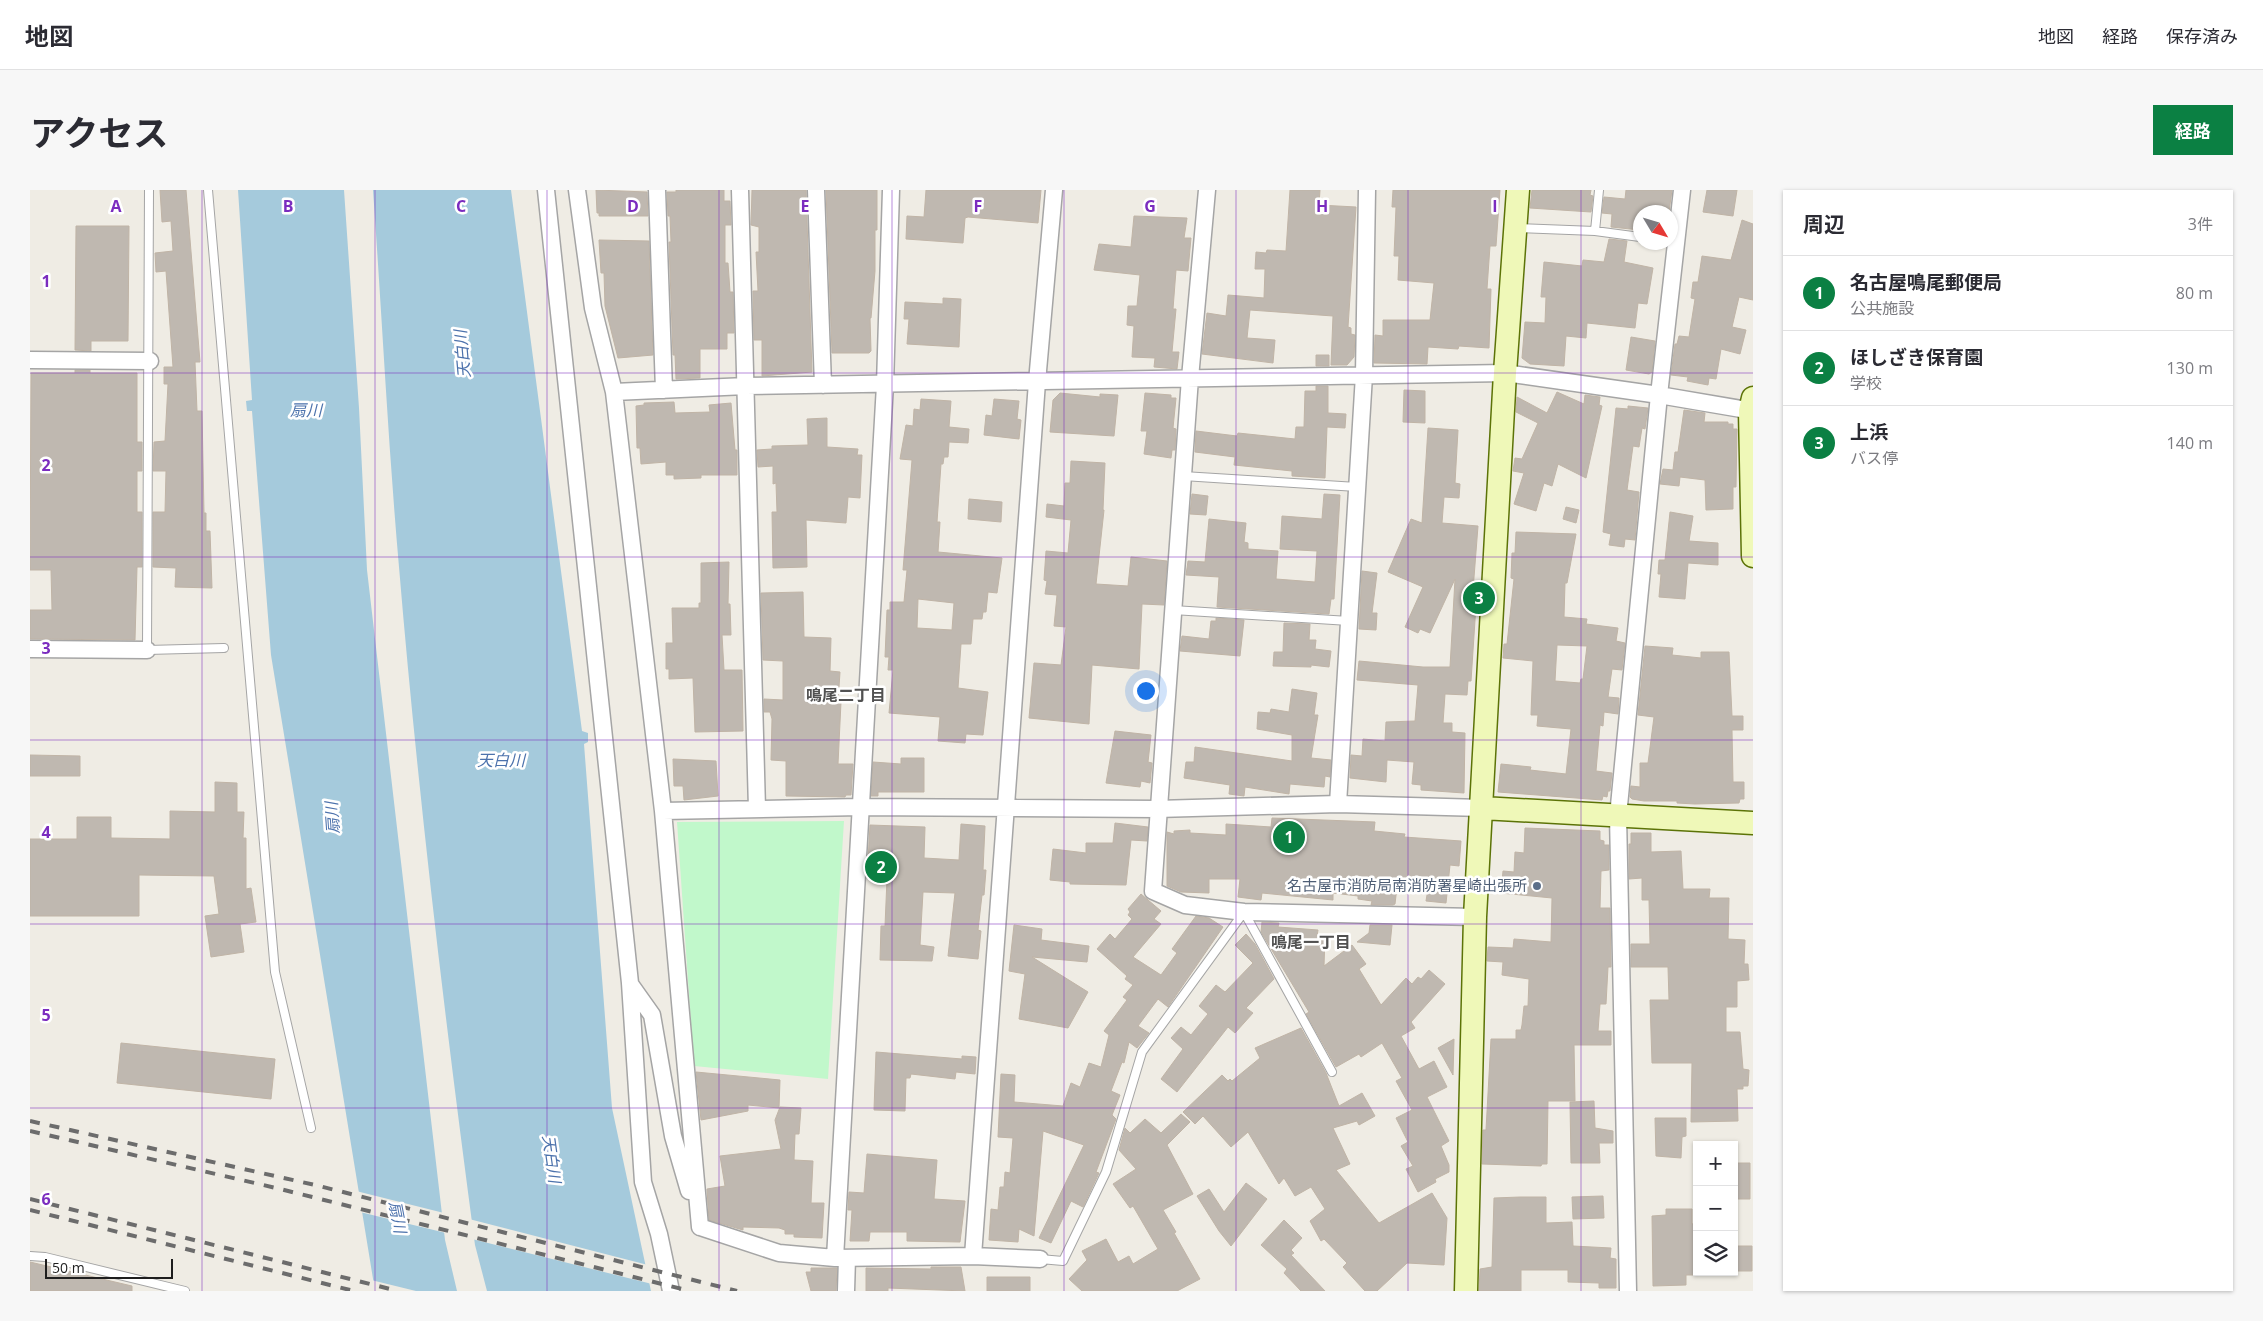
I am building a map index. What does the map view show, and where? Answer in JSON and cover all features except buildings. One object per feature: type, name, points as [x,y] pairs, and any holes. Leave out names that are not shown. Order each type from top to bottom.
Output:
[{"type":"street","points":[[546,190],[630,983],[643,1182],[659,1234],[670,1291]]},
{"type":"street","points":[[577,190],[593,308],[614,392],[663,811],[700,1226]]},
{"type":"street","points":[[657,190],[664,390]]},
{"type":"street","points":[[740,190],[757,809]]},
{"type":"street","points":[[816,190],[823,384]]},
{"type":"street","points":[[846,1291],[841,1258],[860,807],[885,385],[891,190]]},
{"type":"street","points":[[973,1256],[1054,190]]},
{"type":"street","points":[[1207,190],[1190,378],[1157,809],[1153,891],[1185,905],[1244,912],[1475,917]]},
{"type":"street","points":[[1338,804],[1364,375],[1366,190]]},
{"type":"street","points":[[1466,1291],[1475,917],[1505,374],[1518,190]]},
{"type":"street","points":[[1678,213],[1682,190]]},
{"type":"street","points":[[1628,1291],[1618,816],[1672,250]]},
{"type":"street","points":[[30,360],[150,361]]},
{"type":"street","points":[[614,392],[823,384],[885,385],[1190,378],[1505,374],[1752,407],[1753,556]]},
{"type":"street","points":[[30,649],[147,650]]},
{"type":"street","points":[[663,811],[860,807],[1157,809],[1338,804],[1482,808],[1753,823]]},
{"type":"street","points":[[630,983],[652,1015],[673,1136],[700,1226]]},
{"type":"street","points":[[700,1226],[779,1253],[841,1258],[973,1256],[1040,1259]]},
{"type":"lane","points":[[149,190],[150,361],[147,650],[224,648]]},
{"type":"lane","points":[[208,190],[275,972],[311,1128]]},
{"type":"lane","points":[[1595,231],[1599,190]]},
{"type":"lane","points":[[1515,228],[1595,231],[1633,235]]},
{"type":"lane","points":[[1183,476],[1357,487]]},
{"type":"lane","points":[[1173,610],[1349,621]]},
{"type":"lane","points":[[1040,1259],[1063,1261],[1106,1172],[1142,1052],[1244,912],[1332,1072]]},
{"type":"lane","points":[[30,1256],[185,1291]]},
{"type":"green space","points":[[844,821],[828,1079],[694,1066],[677,822]]},
{"type":"water","name":"扇川","points":[[238,190],[344,190],[359,408],[367,570],[445,1240],[457,1291],[375,1291],[271,655],[252,411],[247,411],[246,401],[252,400]]},
{"type":"water","name":"天白川","points":[[373,190],[511,190],[582,731],[588,733],[588,742],[584,744],[612,1108],[651,1291],[487,1291],[475,1245],[423,822],[406,652],[388,426]]},
{"type":"pier","points":[[356,1191],[444,1213],[446,1233],[360,1212]]},
{"type":"pier","points":[[469,1219],[648,1265],[652,1284],[472,1239]]},
{"type":"pier","points":[[371,1280],[416,1291],[373,1291]]},
{"type":"railway","points":[[30,1121],[315,1185],[737,1291]]},
{"type":"railway","points":[[30,1131],[276,1188],[690,1291]]},
{"type":"railway","points":[[30,1199],[398,1291]]},
{"type":"railway","points":[[30,1210],[354,1291]]},
{"type":"place","name":"上浜","points":[[1479,598]]},
{"type":"place","name":"名古屋鳴尾郵便局","points":[[1289,837]]},
{"type":"place","name":"ほしざき保育園","points":[[881,867]]},
{"type":"place","name":"名古屋市消防局南消防署星崎出張所","points":[[1537,886]]},
{"type":"district","name":"鳴尾二丁目","points":[[846,695]]},
{"type":"district","name":"鳴尾一丁目","points":[[1311,942]]}]
